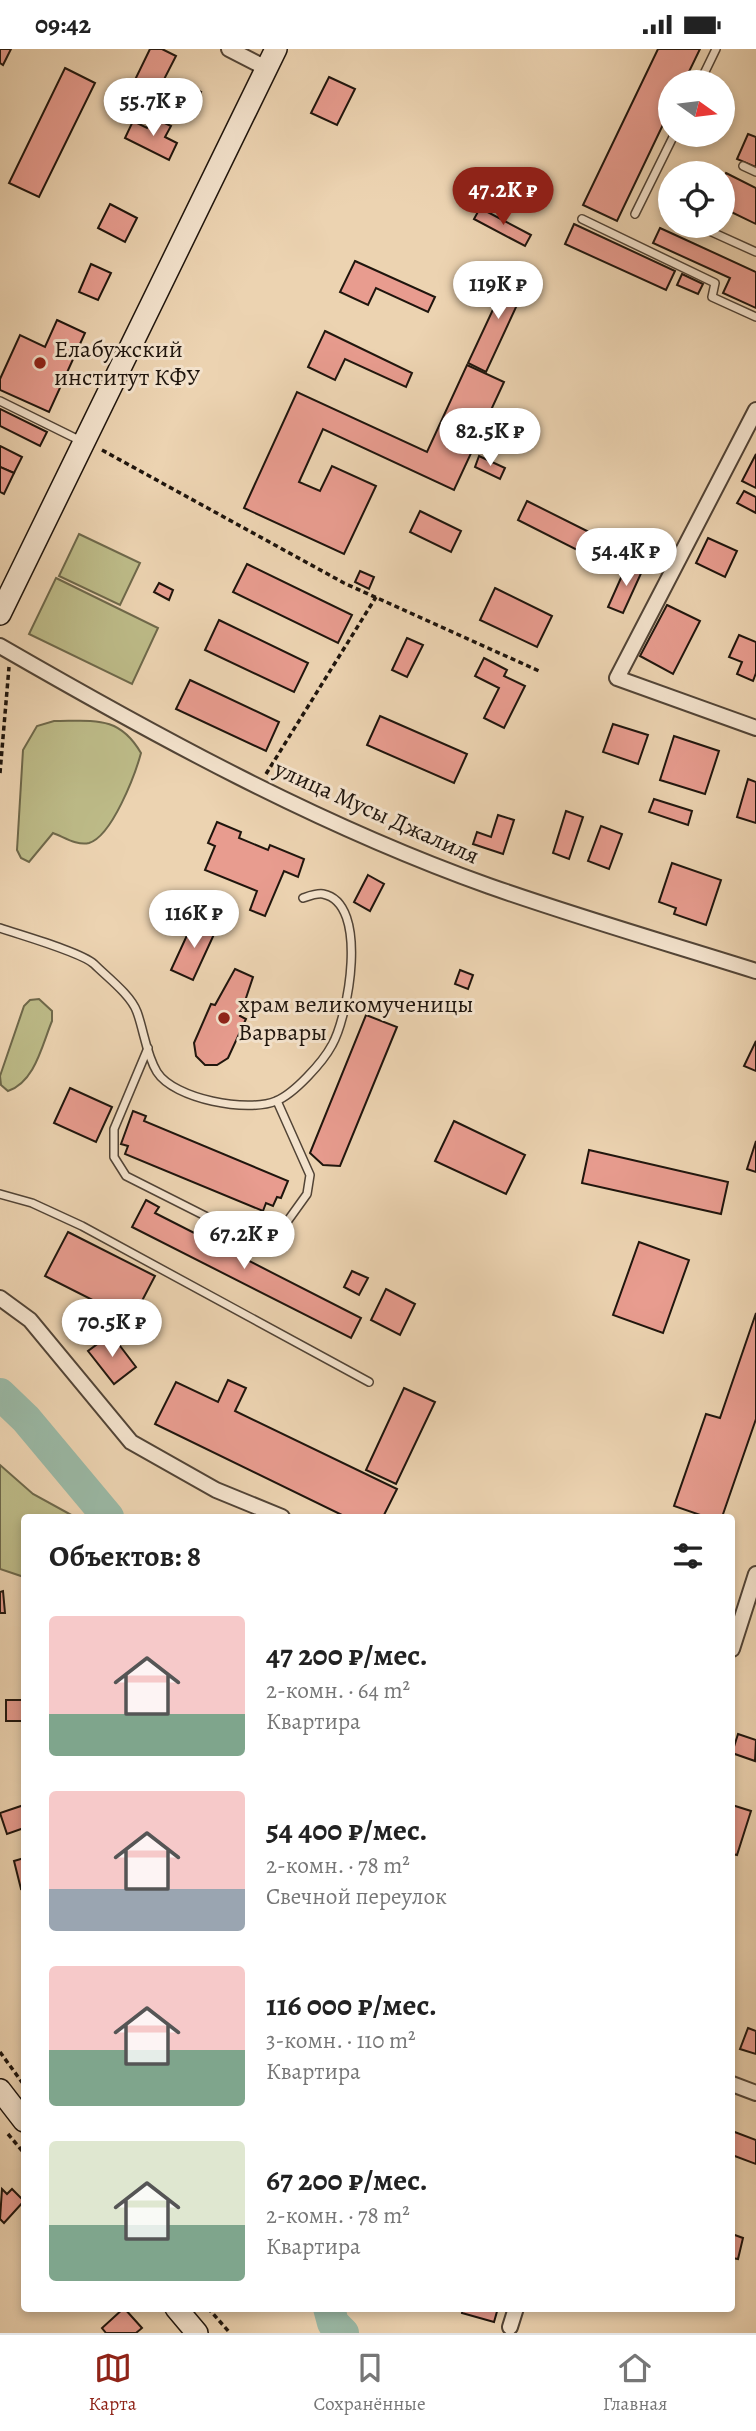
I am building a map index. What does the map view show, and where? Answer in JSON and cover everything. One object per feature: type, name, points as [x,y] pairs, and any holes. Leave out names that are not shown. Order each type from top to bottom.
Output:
[{"type":"street","points":[[0,614],[271,58],[229,49]]},
{"type":"street","points":[[756,410],[617,678],[756,728]]},
{"type":"street","name":"улица Мусы Джалиля","points":[[5,649],[176,746],[383,843],[488,886],[756,971]]},
{"type":"street","points":[[1,1294],[30,1319],[131,1442],[216,1490],[275,1514]]},
{"type":"street","points":[[735,1640],[756,1574]]},
{"type":"street","points":[[735,2085],[756,2093]]},
{"type":"street","points":[[1,2091],[21,2117]]},
{"type":"street","points":[[179,2312],[197,2333]]},
{"type":"street","points":[[510,2327],[515,2312]]},
{"type":"lane","points":[[706,70],[716,49]]},
{"type":"lane","points":[[635,214],[668,147]]},
{"type":"lane","points":[[744,166],[756,173]]},
{"type":"lane","points":[[582,219],[715,283],[712,297],[756,317]]},
{"type":"lane","points":[[725,238],[756,252]]},
{"type":"lane","points":[[0,401],[84,442]]},
{"type":"lane","points":[[0,927],[91,961],[136,1008],[158,1073],[174,1089],[217,1103],[254,1105],[276,1101],[313,1072],[333,1044],[345,1006],[352,969],[349,924],[344,909],[331,897],[321,893],[303,898]]},
{"type":"lane","points":[[148,1048],[114,1129],[114,1157],[126,1176],[231,1229],[260,1233],[284,1226],[307,1194],[310,1175],[276,1101]]},
{"type":"lane","points":[[0,1194],[32,1203],[82,1226],[369,1382]]},
{"type":"path","points":[[84,442],[114,455],[344,583],[539,671]]},
{"type":"path","points":[[260,786],[376,597]]},
{"type":"path","points":[[0,773],[5,649]]},
{"type":"path","points":[[0,2052],[21,2081]]},
{"type":"path","points":[[5,2130],[21,2149]]},
{"type":"path","points":[[212,2312],[230,2333]]},
{"type":"shaded area","points":[[79,534],[140,563],[120,605],[59,576]]},
{"type":"shaded area","points":[[56,578],[158,628],[132,684],[29,634]]},
{"type":"shaded area","points":[[54,721],[93,721],[114,726],[133,741],[141,753],[121,804],[98,838],[89,843],[80,843],[53,833],[29,862],[21,858],[17,850],[23,750],[37,726]]},
{"type":"shaded area","points":[[39,999],[52,1011],[52,1021],[31,1071],[25,1080],[8,1091],[1,1085],[0,1076],[24,1006],[30,1000]]},
{"type":"shaded area","points":[[0,1465],[33,1494],[70,1514],[21,1514],[21,1576],[0,1569]]},
{"type":"building","points":[[0,49],[11,49],[3,65],[0,63]]},
{"type":"building","points":[[150,49],[162,49],[176,56],[154,99],[131,88]]},
{"type":"building","points":[[658,49],[700,49],[690,70],[658,70],[658,135],[617,221],[583,205]]},
{"type":"building","points":[[65,68],[95,83],[39,197],[9,183]]},
{"type":"building","points":[[329,77],[355,89],[337,125],[311,113]]},
{"type":"building","points":[[187,85],[201,92],[191,111],[177,105]]},
{"type":"building","points":[[152,117],[171,126],[165,137],[177,143],[169,160],[125,138],[133,121],[147,128]]},
{"type":"building","points":[[748,134],[756,137],[756,167],[737,159]]},
{"type":"building","points":[[735,178],[756,188],[756,224],[735,214]]},
{"type":"building","points":[[110,204],[137,218],[125,242],[98,228]]},
{"type":"building","points":[[480,208],[531,235],[525,246],[474,219]]},
{"type":"building","points":[[574,224],[675,271],[666,290],[565,244]]},
{"type":"building","points":[[658,232],[658,238],[682,238],[756,272],[756,308],[723,293],[730,278],[653,243]]},
{"type":"building","points":[[355,261],[435,297],[428,312],[376,288],[368,305],[340,292]]},
{"type":"building","points":[[91,264],[111,273],[98,300],[79,292]]},
{"type":"building","points":[[511,271],[529,279],[486,372],[468,363]]},
{"type":"building","points":[[682,274],[703,284],[698,294],[677,285]]},
{"type":"building","name":"Елабужский институт КФУ","points":[[57,320],[85,333],[49,412],[0,390],[0,379],[20,335],[45,347]]},
{"type":"building","points":[[325,331],[412,373],[406,387],[345,359],[335,380],[308,367]]},
{"type":"building","points":[[467,365],[504,382],[454,490],[323,429],[299,482],[320,491],[332,466],[376,486],[344,554],[244,508],[297,392],[427,452]]},
{"type":"building","points":[[0,409],[47,432],[40,446],[0,426]]},
{"type":"building","points":[[491,423],[508,431],[504,441],[487,433]]},
{"type":"building","points":[[0,446],[22,457],[14,473],[0,467]]},
{"type":"building","points":[[756,454],[756,488],[742,481]]},
{"type":"building","points":[[479,456],[505,468],[500,479],[475,467]]},
{"type":"building","points":[[0,467],[14,473],[4,494],[0,492]]},
{"type":"building","points":[[744,491],[756,497],[756,513],[737,503]]},
{"type":"building","points":[[527,501],[599,537],[589,556],[518,520]]},
{"type":"building","points":[[420,511],[461,531],[451,552],[410,532]]},
{"type":"building","points":[[708,538],[737,551],[725,577],[696,563]]},
{"type":"building","points":[[628,562],[643,569],[623,613],[608,607]]},
{"type":"building","points":[[247,564],[352,615],[338,643],[233,592]]},
{"type":"building","points":[[360,571],[374,577],[369,589],[355,582]]},
{"type":"building","points":[[159,583],[173,590],[169,600],[154,592]]},
{"type":"building","points":[[495,588],[552,616],[537,647],[480,620]]},
{"type":"building","points":[[667,605],[700,621],[673,674],[640,656]]},
{"type":"building","points":[[219,620],[308,663],[294,692],[205,650]]},
{"type":"building","points":[[739,635],[756,642],[756,673],[753,681],[737,674],[742,662],[729,657]]},
{"type":"building","points":[[407,638],[423,645],[407,677],[392,670]]},
{"type":"building","points":[[484,658],[507,670],[504,676],[525,686],[504,728],[484,718],[499,688],[475,676]]},
{"type":"building","points":[[190,680],[279,722],[266,751],[176,709]]},
{"type":"building","points":[[380,716],[467,754],[454,783],[367,745]]},
{"type":"building","points":[[613,724],[648,735],[638,764],[603,752]]},
{"type":"building","points":[[674,736],[719,751],[705,794],[660,780]]},
{"type":"building","points":[[748,779],[756,782],[756,823],[737,817]]},
{"type":"building","points":[[654,799],[692,811],[688,825],[649,812]]},
{"type":"building","points":[[566,811],[583,817],[569,859],[553,853]]},
{"type":"building","points":[[498,815],[514,820],[503,854],[473,844],[477,832],[491,837]]},
{"type":"building","points":[[217,822],[241,832],[239,838],[268,850],[270,845],[304,859],[298,877],[284,871],[265,916],[250,910],[257,891],[205,870],[215,846],[208,843]]},
{"type":"building","points":[[601,826],[622,834],[609,869],[588,861]]},
{"type":"building","points":[[672,863],[721,880],[706,925],[674,914],[676,908],[659,902]]},
{"type":"building","points":[[368,875],[384,884],[370,911],[354,902]]},
{"type":"building","points":[[194,920],[216,930],[193,980],[171,970]]},
{"type":"building","name":"храм великомученицы Варвары","points":[[235,969],[253,977],[240,1016],[246,1019],[228,1058],[217,1065],[205,1065],[196,1056],[194,1043],[211,1004],[215,1005]]},
{"type":"building","points":[[460,970],[473,975],[468,989],[455,984]]},
{"type":"building","points":[[366,1015],[397,1027],[340,1166],[323,1165],[310,1153]]},
{"type":"building","points":[[756,1041],[756,1071],[744,1066]]},
{"type":"building","points":[[70,1088],[112,1107],[96,1142],[54,1123]]},
{"type":"building","points":[[133,1111],[146,1116],[144,1121],[288,1181],[281,1198],[277,1197],[273,1206],[266,1203],[263,1211],[125,1154],[128,1146],[121,1144]]},
{"type":"building","points":[[454,1121],[525,1155],[506,1194],[435,1161]]},
{"type":"building","points":[[756,1141],[756,1172],[747,1169]]},
{"type":"building","points":[[589,1150],[728,1182],[721,1214],[582,1183]]},
{"type":"building","points":[[146,1200],[159,1207],[155,1213],[361,1318],[351,1338],[132,1227]]},
{"type":"building","points":[[68,1232],[155,1276],[132,1320],[45,1276]]},
{"type":"building","points":[[639,1242],[689,1260],[663,1333],[613,1315]]},
{"type":"building","points":[[352,1271],[368,1278],[359,1295],[344,1287]]},
{"type":"building","points":[[386,1289],[415,1304],[400,1335],[371,1320]]},
{"type":"building","points":[[756,1313],[756,1419],[723,1514],[697,1514],[674,1506],[706,1414],[720,1418]]},
{"type":"building","points":[[111,1334],[136,1367],[114,1384],[88,1351]]},
{"type":"building","points":[[228,1380],[246,1388],[235,1411],[397,1489],[384,1514],[340,1514],[155,1424],[176,1382],[218,1402]]},
{"type":"building","points":[[404,1388],[435,1402],[396,1484],[366,1470]]},
{"type":"building","points":[[3,1591],[5,1613],[0,1613],[0,1592]]},
{"type":"building","points":[[6,1700],[21,1700],[21,1721],[6,1721]]},
{"type":"building","points":[[738,1734],[756,1740],[755,1761],[735,1754]]},
{"type":"building","points":[[21,1806],[21,1829],[7,1834],[0,1813]]},
{"type":"building","points":[[735,1806],[751,1811],[735,1855]]},
{"type":"building","points":[[21,1859],[21,1889],[14,1861]]},
{"type":"building","points":[[748,2028],[756,2031],[756,2054],[740,2049]]},
{"type":"building","points":[[735,2132],[756,2140],[756,2164],[735,2156]]},
{"type":"building","points":[[2,2189],[7,2194],[12,2189],[21,2198],[21,2204],[4,2223],[0,2219]]},
{"type":"building","points":[[735,2235],[743,2238],[738,2259],[735,2258]]},
{"type":"building","points":[[120,2312],[128,2312],[142,2328],[136,2333],[106,2333],[102,2328]]},
{"type":"building","points":[[462,2312],[497,2312],[494,2322]]},
{"type":"waterway","points":[[0,1394],[26,1419],[105,1514]]},
{"type":"waterway","points":[[330,2312],[333,2323],[343,2333]]},
{"type":"place","name":"Елабужский институт КФУ","points":[[40,363]]},
{"type":"place","name":"храм великомученицы Варвары","points":[[224,1018]]}]
